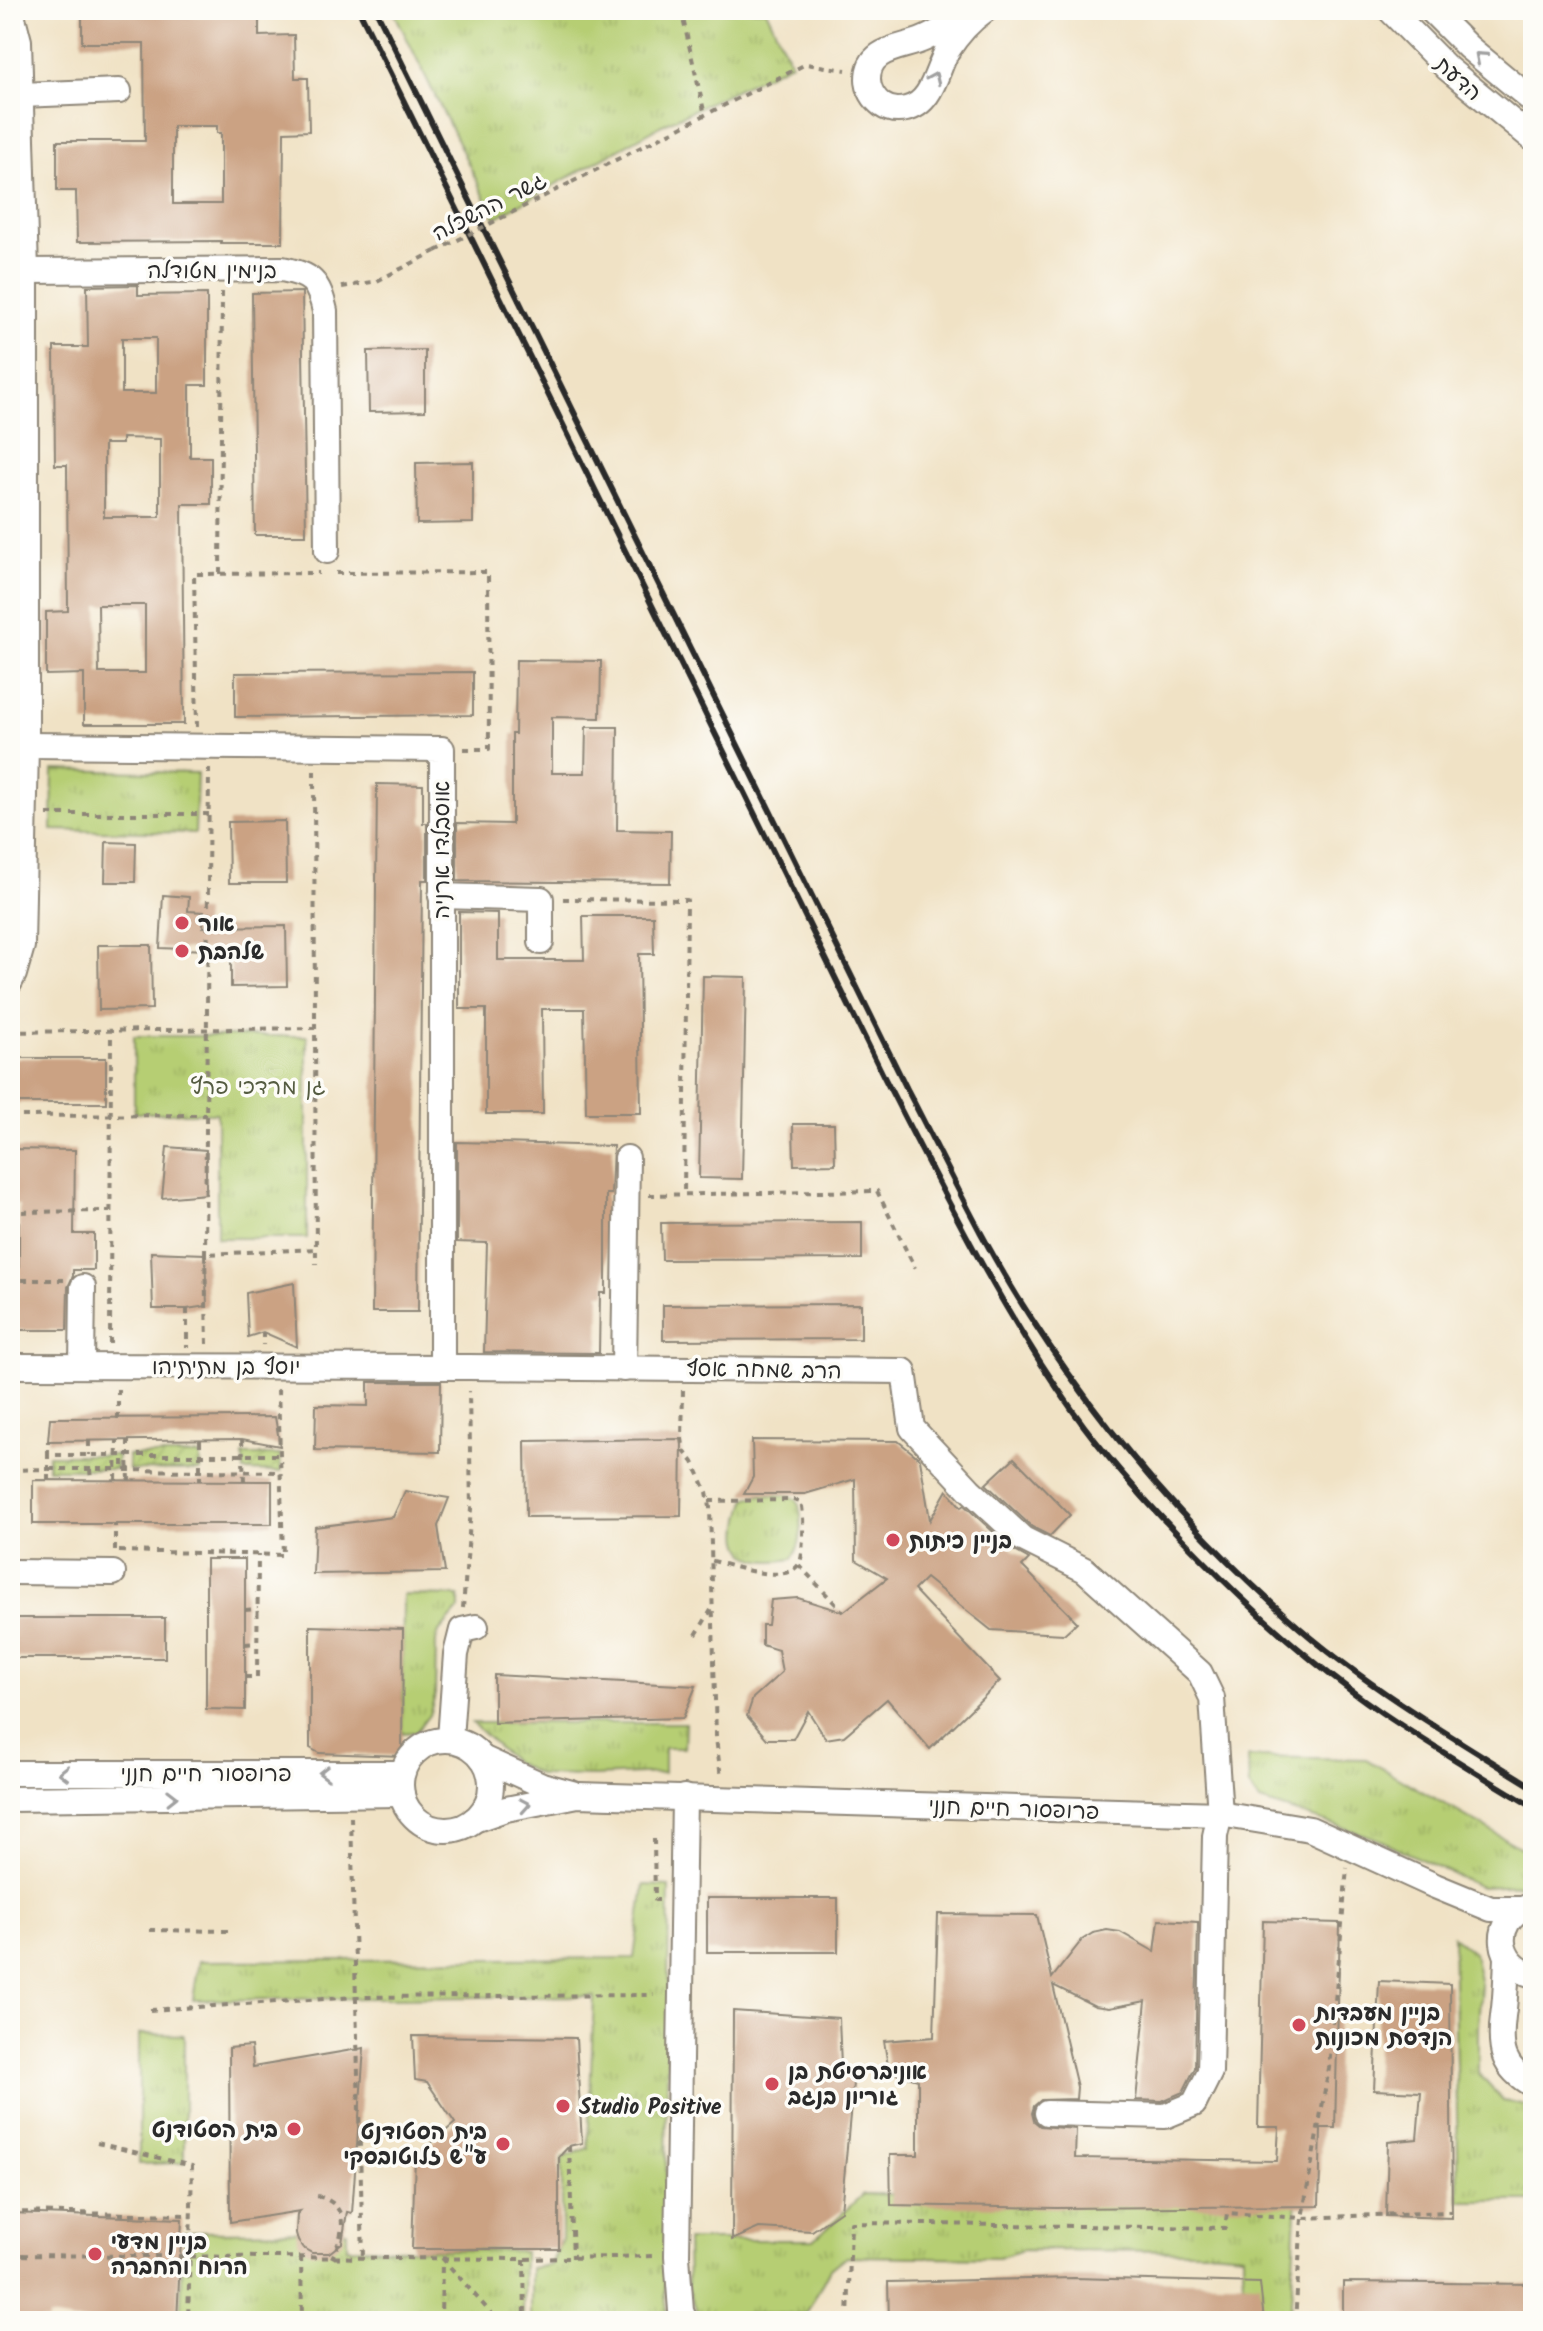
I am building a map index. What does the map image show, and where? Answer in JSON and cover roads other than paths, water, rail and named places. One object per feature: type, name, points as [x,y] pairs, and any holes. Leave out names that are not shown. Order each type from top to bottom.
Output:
[{"type":"street","points":[[10,982],[22,946],[26,745],[18,588],[26,271],[19,41],[11,10]]},
{"type":"street","points":[[978,10],[927,38],[888,49],[879,55],[868,73],[868,84],[879,103],[888,108],[910,109],[926,96],[954,40],[985,10]]},
{"type":"street","name":"הדעת","points":[[1390,10],[1447,68],[1533,139]]},
{"type":"street","name":"הדעת","points":[[1431,10],[1468,47],[1532,100]]},
{"type":"street","points":[[21,95],[119,91]]},
{"type":"street","name":"בנימין מטודלה","points":[[26,271],[282,269],[300,272],[312,280],[320,289],[325,311],[327,551]]},
{"type":"street","name":"אוסבלדו ארניה","points":[[26,745],[442,749],[442,1367]]},
{"type":"street","points":[[441,896],[541,899],[541,942]]},
{"type":"street","points":[[624,1369],[627,1158]]},
{"type":"street","points":[[82,1366],[83,1287]]},
{"type":"street","name":"יוסף בן מתיתיהו","points":[[10,1366],[82,1366],[114,1373],[197,1362],[442,1367]]},
{"type":"street","name":"הרב שמחה אסף","points":[[442,1367],[904,1371],[912,1428],[970,1490],[1023,1539],[1085,1570],[1200,1673],[1212,1698],[1220,1814]]},
{"type":"street","points":[[10,1572],[114,1562]]},
{"type":"street","points":[[450,1739],[456,1654],[469,1629]]},
{"type":"street","points":[[450,1739],[470,1747],[482,1758],[489,1772],[491,1787],[488,1802],[474,1820],[445,1830],[417,1820],[407,1808],[402,1784],[409,1759],[420,1748],[434,1741],[450,1739]]},
{"type":"street","name":"פרופסור חיים חנני","points":[[482,1758],[542,1785],[578,1795]]},
{"type":"street","name":"פרופסור חיים חנני","points":[[10,1773],[402,1784]]},
{"type":"street","name":"פרופסור חיים חנני","points":[[10,1799],[350,1794],[402,1784]]},
{"type":"street","name":"פרופסור חיים חנני","points":[[474,1820],[506,1809],[578,1795],[1220,1814],[1310,1829],[1491,1909],[1527,1907]]},
{"type":"street","points":[[684,1797],[677,2256],[681,2311],[685,2321]]},
{"type":"street","points":[[1047,2113],[1165,2116],[1194,2104],[1210,2072],[1215,1836],[1220,1814]]},
{"type":"street","name":"פרופסור חיים חנני","points":[[1435,1886],[1505,1950],[1521,1971],[1533,1977]]},
{"type":"street","points":[[1527,1907],[1512,1915],[1507,1923],[1500,2032],[1504,2056],[1515,2073],[1533,2085]]},
{"type":"street","points":[[1503,2016],[1517,1992],[1533,1977]]},
{"type":"railway","points":[[359,10],[885,1079],[973,1248],[1046,1371],[1087,1430],[1133,1486],[1200,1557],[1270,1624],[1372,1706],[1533,1807]]},
{"type":"railway","points":[[376,10],[908,1091],[981,1233],[1029,1315],[1083,1394],[1143,1469],[1174,1505],[1275,1606],[1367,1680],[1533,1787]]},
{"type":"place","name":"אור","points":[[182,923]]},
{"type":"place","name":"שלהבת","points":[[182,951]]},
{"type":"place","name":"בניין כיתות","points":[[893,1540]]},
{"type":"place","name":"בניין מעבדות הנדסת מכונות","points":[[1299,2025]]},
{"type":"place","name":"אוניברסיטת בן גוריון בנגב","points":[[772,2084]]},
{"type":"place","name":"Studio Positive","points":[[563,2106]]},
{"type":"place","name":"בית הסטודנט","points":[[294,2129]]},
{"type":"place","name":"בית הסטודנט ע\"ש זלוטובסקי","points":[[503,2144]]},
{"type":"place","name":"בניין מדעי הרוח והחברה","points":[[95,2254]]},
{"type":"park label","name":"גן מרדכי פרץ","points":[[258,1086]]}]
